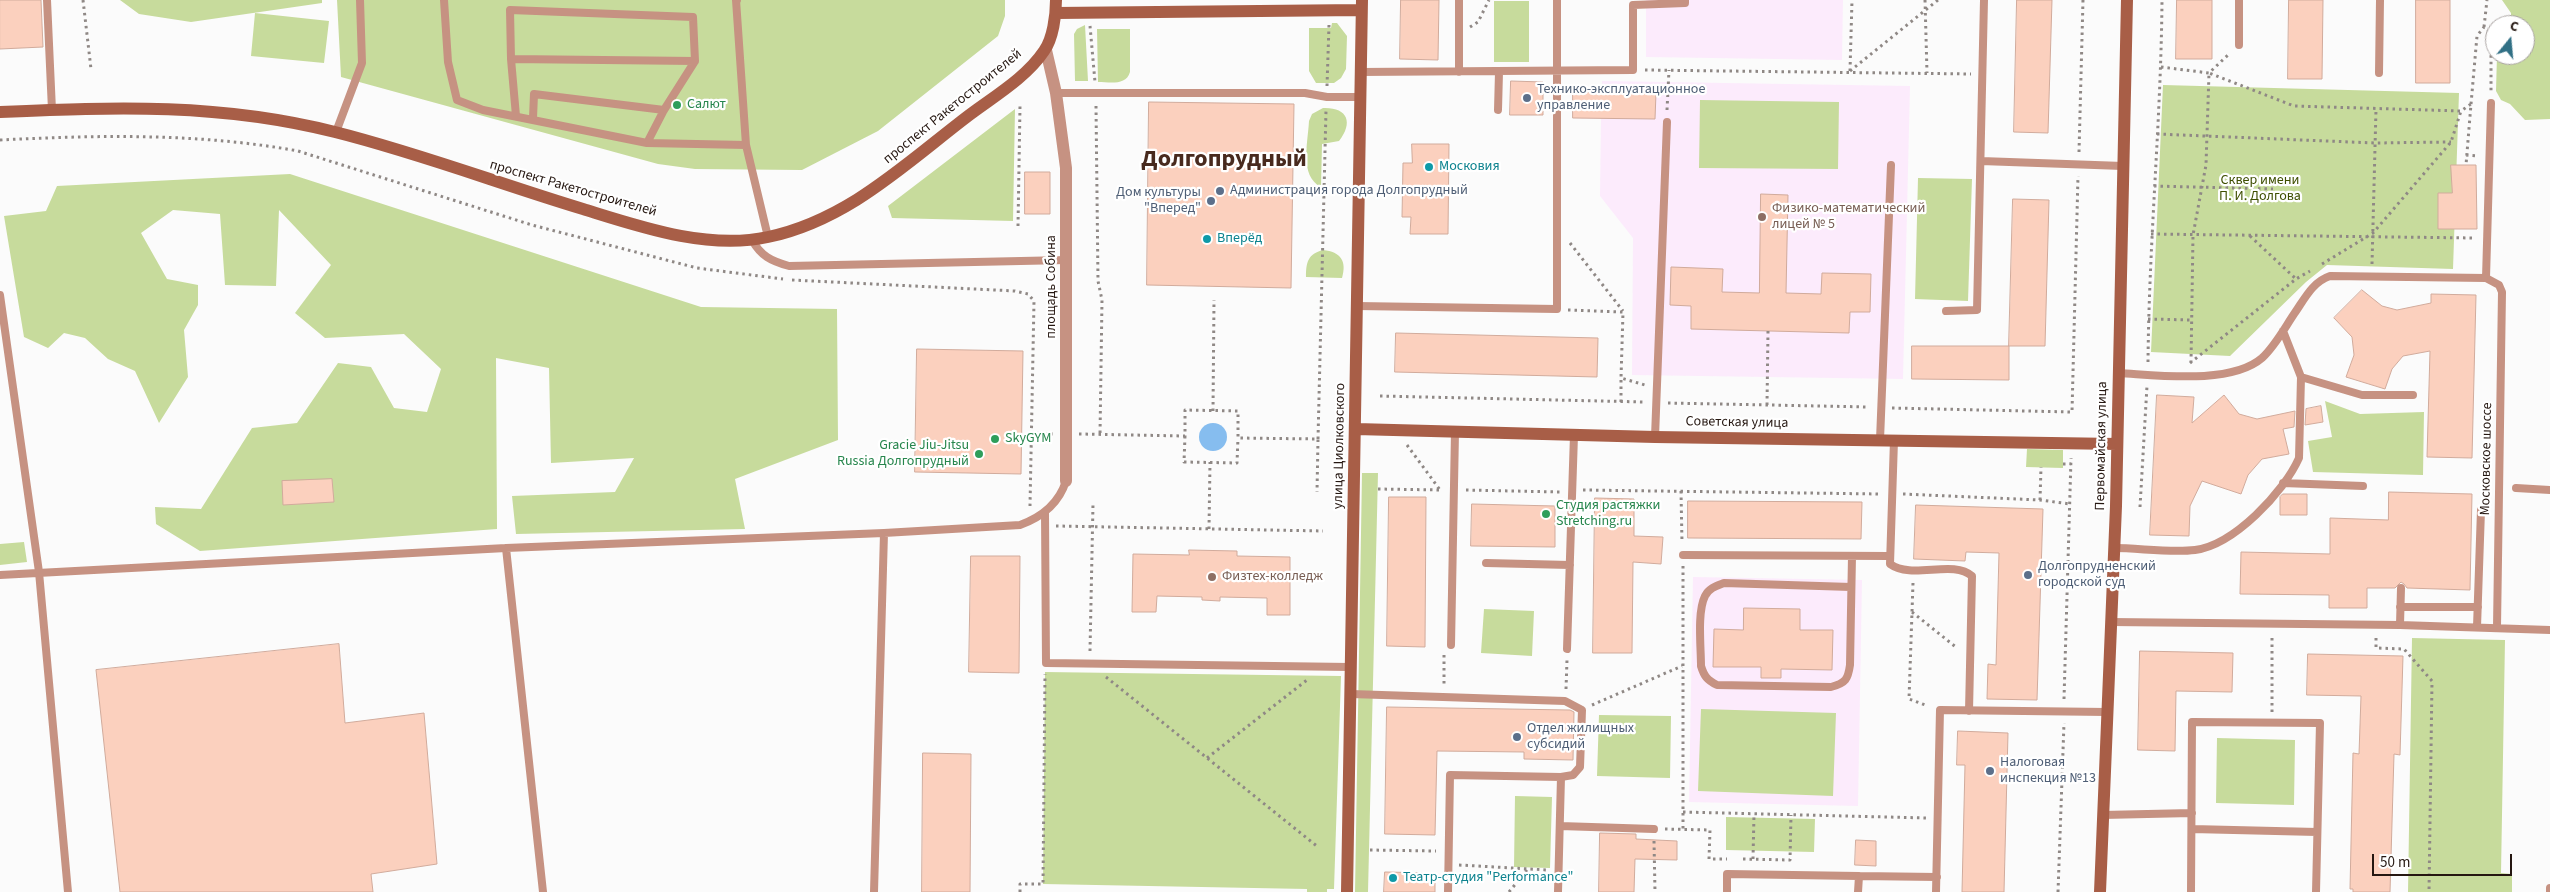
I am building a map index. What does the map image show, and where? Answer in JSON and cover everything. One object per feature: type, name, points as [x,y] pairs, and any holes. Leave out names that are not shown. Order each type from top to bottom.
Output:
[{"type":"main road","name":"Первомайская улица","points":[[2100,892],[2114,548],[2127,0]]},
{"type":"main road","points":[[1056,6],[1361,5]]},
{"type":"main road","name":"улица Циолковского","points":[[1347,892],[1356,429],[1361,5]]},
{"type":"main road","name":"проспект Ракетостроителей","points":[[0,112],[111,107],[207,110],[278,119],[336,132],[628,223],[708,239],[752,240],[814,224],[844,209],[874,189],[1019,77],[1046,50],[1056,6]]},
{"type":"main road","name":"Советская улица","points":[[1356,429],[1655,437],[2117,444]]},
{"type":"street","name":"площадь Собина","points":[[1046,50],[1056,93],[1066,168],[1066,481]]},
{"type":"lane","points":[[47,0],[52,110]]},
{"type":"lane","points":[[336,132],[362,63],[360,0]]},
{"type":"lane","points":[[444,0],[448,62],[457,100],[483,110],[533,118],[647,143],[746,145]]},
{"type":"lane","points":[[737,0],[746,145],[768,237]]},
{"type":"lane","points":[[1459,0],[1459,72]]},
{"type":"lane","points":[[1357,306],[1557,309],[1557,0]]},
{"type":"lane","points":[[1360,72],[1633,70],[1633,5],[1685,3],[1685,0]]},
{"type":"lane","points":[[1946,311],[1977,310],[1984,0]]},
{"type":"lane","points":[[2239,0],[2239,45]]},
{"type":"lane","points":[[2379,73],[2380,0]]},
{"type":"lane","points":[[516,116],[511,59],[510,10],[693,18],[695,61],[664,110],[647,143]]},
{"type":"lane","points":[[511,59],[695,61]]},
{"type":"lane","points":[[1498,110],[1499,72]]},
{"type":"lane","points":[[1056,93],[1306,93],[1327,97],[1360,96]]},
{"type":"lane","points":[[533,118],[534,94],[664,110]]},
{"type":"lane","points":[[2119,373],[2207,375],[2243,368],[2263,357],[2283,331],[2311,288],[2324,278],[2330,276],[2486,278],[2491,103]]},
{"type":"lane","points":[[1655,437],[1667,122]]},
{"type":"lane","points":[[1981,161],[2123,166]]},
{"type":"lane","points":[[1880,440],[1891,166]]},
{"type":"lane","points":[[752,240],[758,252],[770,260],[789,266],[1067,260]]},
{"type":"lane","name":"Московское шоссе","points":[[2486,278],[2499,285],[2502,292],[2497,627]]},
{"type":"lane","points":[[0,295],[39,572],[68,892]]},
{"type":"lane","points":[[2114,548],[2196,550],[2228,538],[2263,508],[2294,470],[2299,458],[2301,377],[2283,331]]},
{"type":"lane","points":[[2301,377],[2362,395],[2413,395]]},
{"type":"lane","points":[[1451,645],[1455,432]]},
{"type":"lane","points":[[1567,649],[1574,435]]},
{"type":"lane","points":[[1894,440],[1890,564],[1896,568],[1913,570],[1961,571],[1972,576],[1969,711]]},
{"type":"lane","points":[[0,575],[506,548],[884,533],[1020,524],[1035,519],[1045,512],[1057,500],[1066,481]]},
{"type":"lane","points":[[2283,482],[2364,486]]},
{"type":"lane","points":[[2516,488],[2550,490]]},
{"type":"lane","points":[[2477,627],[2481,510]]},
{"type":"lane","points":[[1045,512],[1046,663],[1350,667]]},
{"type":"lane","points":[[874,892],[884,533]]},
{"type":"lane","points":[[506,548],[543,892]]},
{"type":"lane","points":[[1683,555],[1889,556]]},
{"type":"lane","points":[[1851,587],[1724,583],[1712,587],[1705,595],[1702,607],[1701,666],[1704,674],[1709,681],[1717,685],[1831,687],[1844,684],[1848,678],[1850,665],[1852,556]]},
{"type":"lane","points":[[1486,563],[1570,565]]},
{"type":"lane","points":[[2400,624],[2401,588]]},
{"type":"lane","points":[[2400,607],[2478,607]]},
{"type":"lane","points":[[2111,622],[2400,624],[2550,630]]},
{"type":"lane","points":[[1351,694],[1565,701],[1582,710],[1580,767],[1573,775],[1561,777],[1450,775],[1448,892]]},
{"type":"lane","points":[[1936,892],[1940,710],[2107,712]]},
{"type":"lane","points":[[2191,892],[2192,722],[2272,722],[2320,723],[2316,892]]},
{"type":"lane","points":[[1558,892],[1561,777]]},
{"type":"lane","points":[[2103,815],[2192,814]]},
{"type":"lane","points":[[1560,826],[1654,828]]},
{"type":"lane","points":[[2192,829],[2317,832]]},
{"type":"lane","points":[[1727,892],[1727,874],[1936,877]]},
{"type":"lane","points":[[1858,892],[1859,876]]},
{"type":"path","points":[[83,0],[91,70]]},
{"type":"path","points":[[1459,34],[1478,22],[1489,0]]},
{"type":"path","points":[[1850,71],[1852,0]]},
{"type":"path","points":[[1925,0],[1927,73]]},
{"type":"path","points":[[1850,71],[1938,0]]},
{"type":"path","points":[[1380,396],[2072,412],[2083,0]]},
{"type":"path","points":[[2140,507],[2148,374],[2151,234],[2162,67],[2162,0]]},
{"type":"path","points":[[2484,28],[2487,0]]},
{"type":"path","points":[[1317,492],[1329,23]]},
{"type":"path","points":[[1090,25],[1095,92],[1098,280],[1102,300],[1100,435]]},
{"type":"path","points":[[2484,28],[2488,30],[2492,41],[2491,103]]},
{"type":"path","points":[[2466,165],[2476,40],[2478,32],[2484,28]]},
{"type":"path","points":[[2239,45],[2208,73],[2206,165],[2193,235],[2191,363],[2296,279],[2312,269]]},
{"type":"path","points":[[2162,67],[2208,73],[2294,106],[2461,111],[2471,104]]},
{"type":"path","points":[[1633,70],[1982,74]]},
{"type":"path","points":[[1667,122],[1669,70]]},
{"type":"path","points":[[1018,226],[1020,106]]},
{"type":"path","points":[[2371,276],[2376,109]]},
{"type":"path","points":[[2320,264],[2372,235],[2451,142],[2461,111]]},
{"type":"path","points":[[2157,134],[2375,142],[2451,142]]},
{"type":"path","points":[[0,140],[91,136],[258,144],[298,151],[532,225],[697,268],[799,281],[1016,291],[1028,294],[1034,301],[1029,504],[1031,507],[1045,512]]},
{"type":"path","points":[[2154,186],[2273,189]]},
{"type":"path","points":[[1383,192],[1402,192]]},
{"type":"path","points":[[1558,226],[1623,312],[1621,402]]},
{"type":"path","points":[[2151,234],[2372,235],[2487,238]]},
{"type":"path","points":[[2249,235],[2296,279]]},
{"type":"path","points":[[1213,411],[1214,300]]},
{"type":"path","points":[[1557,309],[1623,312]]},
{"type":"path","points":[[2148,318],[2192,320]]},
{"type":"path","points":[[1767,405],[1768,331]]},
{"type":"path","points":[[1621,378],[1657,389]]},
{"type":"path","points":[[1185,410],[1238,411],[1237,462],[1184,462],[1185,436],[1185,410]]},
{"type":"path","points":[[1396,430],[1440,490]]},
{"type":"path","points":[[1031,434],[1185,436]]},
{"type":"path","points":[[1238,438],[1318,439]]},
{"type":"path","points":[[1378,489],[1892,494],[2040,500],[2070,504],[2071,456]]},
{"type":"path","points":[[1209,529],[1210,462]]},
{"type":"path","points":[[2063,464],[2071,464]]},
{"type":"path","points":[[2040,500],[2041,468]]},
{"type":"path","points":[[1682,491],[1683,830],[1710,830],[1709,859],[1790,860],[1791,815]]},
{"type":"path","points":[[1094,504],[1090,664],[1318,847]]},
{"type":"path","points":[[1045,526],[1323,531]]},
{"type":"path","points":[[1913,570],[1909,699],[1940,710]]},
{"type":"path","points":[[1912,612],[1971,660]]},
{"type":"path","points":[[2272,623],[2272,722]]},
{"type":"path","points":[[2376,624],[2376,648],[2404,649],[2432,681],[2429,892]]},
{"type":"path","points":[[1444,697],[1444,653],[1451,645]]},
{"type":"path","points":[[1565,701],[1567,649]]},
{"type":"path","points":[[1020,892],[1020,884],[1044,884],[1046,663]]},
{"type":"path","points":[[1582,710],[1682,666]]},
{"type":"path","points":[[1207,758],[1323,667]]},
{"type":"path","points":[[1683,812],[1938,819]]},
{"type":"path","points":[[1752,859],[1754,814]]},
{"type":"path","points":[[1654,828],[1655,892]]},
{"type":"path","points":[[1370,850],[1449,852]]},
{"type":"path","points":[[1449,864],[1559,871]]},
{"type":"path","points":[[1509,892],[1527,869]]},
{"type":"shaded area","points":[[1646,0],[1843,0],[1842,60],[1646,57]]},
{"type":"shaded area","name":"Физико-математический лицей № 5","points":[[1602,81],[1910,86],[1903,379],[1632,375],[1633,238],[1600,196],[1601,119],[1573,118],[1573,92],[1602,92]]},
{"type":"shaded area","points":[[1693,577],[1862,580],[1858,806],[1689,802]]},
{"type":"green space","points":[[120,0],[322,0],[322,3],[191,22],[139,14]]},
{"type":"green space","name":"Салют","points":[[337,0],[1005,0],[1005,16],[998,36],[878,131],[802,170],[695,169],[658,164],[341,77]]},
{"type":"green space","points":[[2502,0],[2550,0],[2550,119],[2525,120],[2510,104],[2501,100],[2496,91],[2497,65],[2535,65],[2535,15],[2511,15]]},
{"type":"green space","points":[[1494,1],[1529,1],[1529,62],[1494,62]]},
{"type":"green space","points":[[255,13],[329,21],[324,63],[251,56]]},
{"type":"green space","points":[[1332,23],[1337,23],[1347,36],[1346,69],[1341,78],[1334,83],[1316,83],[1309,71],[1309,28],[1331,28]]},
{"type":"green space","points":[[1085,25],[1088,81],[1075,81],[1074,34],[1077,29]]},
{"type":"green space","points":[[1097,29],[1130,29],[1130,72],[1125,79],[1117,82],[1098,82]]},
{"type":"green space","name":"Сквер имени П. И. Долгова","points":[[2163,85],[2459,93],[2453,269],[2327,265],[2306,282],[2230,356],[2151,352]]},
{"type":"green space","points":[[1700,100],[1839,102],[1838,169],[1699,168]]},
{"type":"green space","points":[[1323,108],[1338,110],[1346,117],[1347,122],[1344,134],[1339,141],[1322,144],[1321,187],[1314,182],[1310,175],[1306,158],[1309,121],[1312,114]]},
{"type":"green space","points":[[1015,109],[1013,221],[892,218],[888,206]]},
{"type":"green space","points":[[290,174],[701,307],[837,309],[838,440],[735,479],[745,529],[516,534],[512,496],[615,492],[634,458],[551,463],[549,368],[496,358],[497,529],[200,551],[156,524],[155,507],[201,509],[252,428],[297,423],[338,363],[371,367],[394,408],[427,412],[441,369],[404,334],[325,338],[295,313],[331,265],[279,210],[276,286],[225,285],[220,214],[173,210],[141,233],[167,279],[198,285],[198,305],[184,330],[188,377],[159,423],[135,371],[108,359],[85,338],[64,333],[48,348],[24,337],[4,216],[46,211],[57,186]]},
{"type":"green space","points":[[1918,178],[1972,179],[1968,301],[1915,299]]},
{"type":"green space","points":[[1323,250],[1334,253],[1341,258],[1344,267],[1342,278],[1306,277],[1309,259],[1314,254]]},
{"type":"green space","points":[[2325,401],[2360,414],[2424,412],[2423,475],[2313,472],[2308,441],[2332,437]]},
{"type":"green space","points":[[2027,449],[2063,450],[2063,468],[2026,467]]},
{"type":"green space","points":[[1362,473],[1378,473],[1368,892],[1355,892]]},
{"type":"green space","points":[[24,542],[27,562],[0,565],[0,544]]},
{"type":"green space","points":[[1484,609],[1534,611],[1532,656],[1481,653]]},
{"type":"green space","points":[[2412,638],[2505,640],[2501,873],[2512,874],[2512,892],[2408,892]]},
{"type":"green space","points":[[1045,672],[1341,676],[1334,889],[1327,889],[1327,892],[1307,892],[1307,889],[1043,884]]},
{"type":"green space","points":[[1701,709],[1836,713],[1833,796],[1698,791]]},
{"type":"green space","points":[[1599,715],[1671,716],[1670,778],[1597,776]]},
{"type":"green space","points":[[2217,738],[2295,740],[2294,805],[2216,803]]},
{"type":"green space","points":[[1515,796],[1552,797],[1550,868],[1514,867]]},
{"type":"green space","points":[[1726,817],[1815,819],[1814,852],[1726,850]]},
{"type":"water","points":[[1213,423],[1223,427],[1227,437],[1223,447],[1213,451],[1203,447],[1199,437],[1203,427]]},
{"type":"building","points":[[0,0],[41,0],[43,47],[0,49]]},
{"type":"building","points":[[1401,0],[1439,0],[1438,60],[1400,59]]},
{"type":"building","points":[[2017,0],[2052,0],[2048,133],[2014,132]]},
{"type":"building","points":[[2177,0],[2212,0],[2212,59],[2176,59]]},
{"type":"building","points":[[2289,0],[2323,0],[2322,79],[2288,79]]},
{"type":"building","points":[[2416,0],[2450,0],[2450,83],[2416,83]]},
{"type":"building","name":"Технико-эксплуатационное управление","points":[[1511,81],[1543,82],[1543,115],[1510,115]]},
{"type":"building","points":[[1573,92],[1656,93],[1655,119],[1573,118]]},
{"type":"building","name":"Администрация города Долгопрудный","points":[[1149,102],[1294,104],[1291,288],[1147,285]]},
{"type":"building","points":[[1412,144],[1449,144],[1448,234],[1410,234],[1411,217],[1402,217],[1403,163],[1412,163]]},
{"type":"building","points":[[2451,165],[2476,165],[2477,229],[2438,229],[2438,193],[2452,193]]},
{"type":"building","points":[[1025,172],[1050,172],[1050,214],[1025,214]]},
{"type":"building","points":[[1761,194],[1788,195],[1786,293],[1821,294],[1822,273],[1871,274],[1870,312],[1850,312],[1849,333],[1691,329],[1691,306],[1670,305],[1671,267],[1723,269],[1722,292],[1759,293]]},
{"type":"building","points":[[2013,199],[2049,200],[2045,346],[2009,346]]},
{"type":"building","points":[[2362,290],[2382,306],[2397,310],[2431,303],[2431,294],[2476,295],[2472,458],[2427,457],[2430,351],[2403,356],[2392,369],[2385,389],[2346,377],[2354,355],[2352,337],[2334,318]]},
{"type":"building","points":[[1396,333],[1598,338],[1597,377],[1395,372]]},
{"type":"building","points":[[1912,346],[2009,346],[2009,380],[1912,379]]},
{"type":"building","points":[[917,349],[1023,351],[1021,474],[915,472]]},
{"type":"building","points":[[2157,395],[2194,397],[2192,423],[2224,395],[2239,414],[2257,419],[2295,411],[2294,427],[2283,429],[2289,454],[2262,459],[2248,475],[2241,494],[2202,481],[2190,506],[2189,536],[2150,535]]},
{"type":"building","points":[[2321,406],[2323,422],[2305,425],[2306,409]]},
{"type":"building","points":[[332,479],[334,502],[283,505],[282,481]]},
{"type":"building","points":[[2389,492],[2472,494],[2470,590],[2407,588],[2401,582],[2395,588],[2367,588],[2367,608],[2329,608],[2329,595],[2240,594],[2241,552],[2330,554],[2330,518],[2388,520]]},
{"type":"building","points":[[2283,494],[2307,494],[2307,515],[2280,515],[2280,497]]},
{"type":"building","points":[[1389,497],[1426,497],[1425,647],[1387,646]]},
{"type":"building","points":[[1595,498],[1634,499],[1634,536],[1663,537],[1661,564],[1633,562],[1632,653],[1593,653]]},
{"type":"building","points":[[1688,501],[1862,502],[1861,539],[1688,538]]},
{"type":"building","points":[[1472,504],[1555,506],[1555,547],[1471,546]]},
{"type":"building","points":[[1916,505],[2043,509],[2037,700],[1987,699],[1988,664],[1996,665],[1999,553],[1966,552],[1965,561],[1914,559]]},
{"type":"building","name":"Физтех-колледж","points":[[1189,550],[1237,551],[1237,556],[1290,557],[1290,615],[1267,615],[1267,598],[1220,597],[1220,601],[1202,600],[1202,597],[1157,596],[1156,612],[1132,612],[1133,554],[1189,555]]},
{"type":"building","points":[[971,556],[1020,556],[1019,673],[969,672]]},
{"type":"building","points":[[1744,608],[1800,609],[1800,630],[1833,630],[1832,670],[1781,669],[1781,678],[1761,678],[1761,667],[1713,667],[1714,629],[1743,630]]},
{"type":"building","points":[[339,644],[345,723],[424,713],[437,864],[371,874],[373,892],[120,892],[96,670]]},
{"type":"building","points":[[2140,651],[2233,653],[2232,692],[2176,691],[2175,751],[2138,750]]},
{"type":"building","points":[[2308,654],[2403,656],[2400,755],[2394,754],[2390,892],[2353,892],[2353,889],[2350,889],[2353,753],[2359,754],[2361,696],[2307,695]]},
{"type":"building","points":[[1387,707],[1570,710],[1574,712],[1573,760],[1524,759],[1524,752],[1437,751],[1435,835],[1385,834]]},
{"type":"building","points":[[1958,731],[2008,733],[2004,892],[1962,892],[1965,765],[1957,765]]},
{"type":"building","points":[[923,753],[971,754],[970,892],[922,892]]},
{"type":"building","points":[[1600,833],[1636,834],[1636,839],[1677,841],[1677,860],[1635,859],[1634,892],[1599,892]]},
{"type":"building","points":[[1856,840],[1876,841],[1876,866],[1855,865]]},
{"type":"building","points":[[1385,872],[1435,873],[1435,892],[1384,892]]},
{"type":"place","name":"Технико-эксплуатационное управление","points":[[1527,98]]},
{"type":"place","name":"Салют","points":[[677,105]]},
{"type":"place","name":"Московия","points":[[1429,167]]},
{"type":"place","name":"Администрация города Долгопрудный","points":[[1220,191]]},
{"type":"place","name":"Дом культуры \"Вперед\"","points":[[1211,201]]},
{"type":"place","name":"Физико-математический лицей № 5","points":[[1762,217]]},
{"type":"place","name":"Вперёд","points":[[1207,239]]},
{"type":"place","name":"SkyGYM","points":[[995,439]]},
{"type":"place","name":"Gracie Jiu-Jitsu Russia Долгопрудный","points":[[979,454]]},
{"type":"place","name":"Студия растяжки Stretching.ru","points":[[1546,514]]},
{"type":"place","name":"Долгопрудненский городской суд","points":[[2028,575]]},
{"type":"place","name":"Физтех-колледж","points":[[1212,577]]},
{"type":"place","name":"Отдел жилищных субсидий","points":[[1517,737]]},
{"type":"place","name":"Налоговая инспекция №13","points":[[1990,771]]},
{"type":"place","name":"Театр-студия \"Performance\"","points":[[1393,878]]},
{"type":"district","name":"Долгопрудный","points":[[1224,161]]}]
